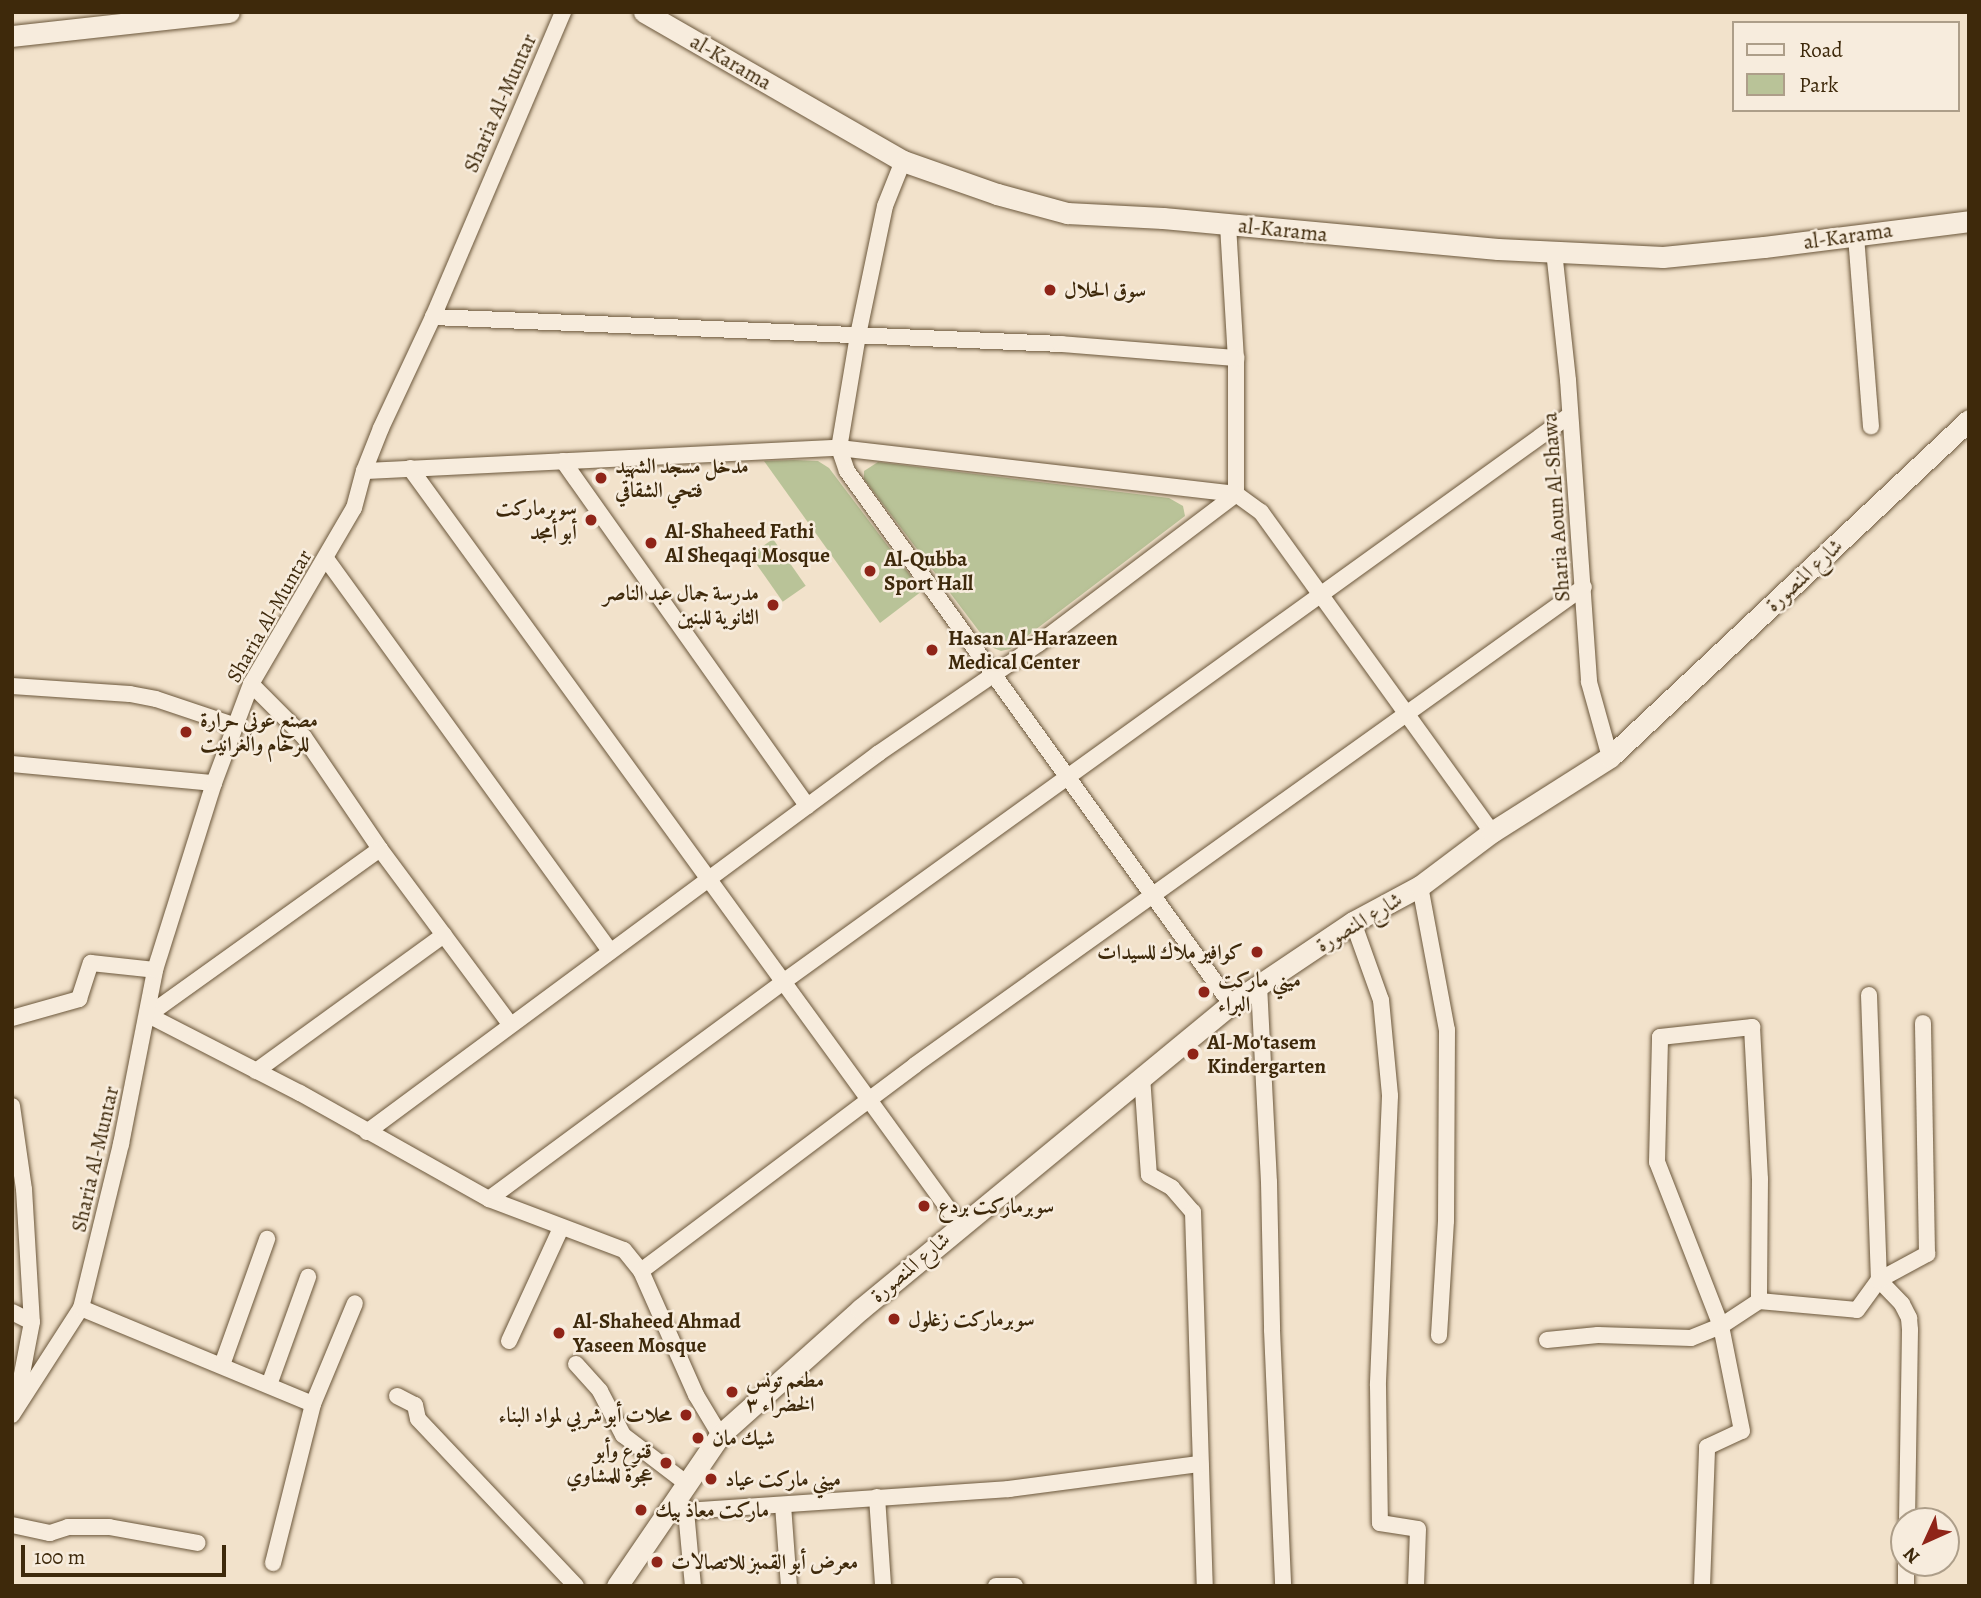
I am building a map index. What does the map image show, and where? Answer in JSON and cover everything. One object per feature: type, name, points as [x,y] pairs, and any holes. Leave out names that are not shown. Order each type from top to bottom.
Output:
[{"type":"main road","points":[[12,36],[229,12]]},
{"type":"main road","name":"al-Karama","points":[[644,12],[903,161],[997,194],[1067,213],[1380,240],[1663,257],[1856,236],[1969,220]]},
{"type":"main road","name":"شارع المنصورة","points":[[617,1586],[678,1509],[686,1483],[720,1435],[960,1225],[1231,1004],[1353,922],[1420,886],[1492,832],[1610,757],[1969,420]]},
{"type":"street","name":"Sharia Al-Muntar","points":[[14,1410],[81,1308],[121,1144],[155,970],[214,783],[251,684],[327,560],[354,509],[364,471],[563,12]]},
{"type":"street","points":[[903,161],[885,205],[858,335],[839,448],[847,471],[1231,1004]]},
{"type":"street","points":[[1228,225],[1236,358],[1236,494]]},
{"type":"street","points":[[1856,236],[1871,426]]},
{"type":"street","name":"Sharia Aoun Al-Shawa","points":[[1553,251],[1570,415],[1589,682],[1610,757]]},
{"type":"street","points":[[433,317],[1061,344],[1236,358]]},
{"type":"street","points":[[489,1199],[783,982],[1570,415]]},
{"type":"street","points":[[364,471],[839,448],[1236,494],[1261,512],[1405,716],[1492,832]]},
{"type":"street","points":[[563,461],[807,806]]},
{"type":"street","points":[[410,468],[960,1225]]},
{"type":"street","points":[[367,1132],[879,753],[995,676],[1236,494]]},
{"type":"street","points":[[327,560],[610,951]]},
{"type":"street","points":[[641,1271],[869,1101],[1584,587]]},
{"type":"street","points":[[251,684],[304,737],[380,849],[510,1024]]},
{"type":"street","points":[[12,686],[131,694],[156,699],[236,726]]},
{"type":"street","points":[[12,764],[214,783]]},
{"type":"street","points":[[380,849],[148,1015],[256,1070],[489,1199],[624,1250],[641,1271],[696,1395],[720,1435]]},
{"type":"street","points":[[1420,886],[1447,1030],[1446,1221],[1439,1336]]},
{"type":"street","points":[[1353,922],[1381,1000],[1391,1096],[1383,1204],[1378,1386],[1380,1523],[1418,1529],[1416,1586]]},
{"type":"street","points":[[256,1070],[444,935]]},
{"type":"street","points":[[12,1018],[79,999],[91,963],[155,970]]},
{"type":"street","points":[[1259,985],[1269,1182],[1272,1330],[1283,1586]]},
{"type":"street","points":[[1869,995],[1879,1280],[1902,1304],[1909,1318],[1907,1507]]},
{"type":"street","points":[[1547,1340],[1598,1335],[1691,1338],[1721,1326],[1759,1301],[1857,1310],[1879,1280],[1927,1254],[1923,1023]]},
{"type":"street","points":[[1702,1586],[1707,1447],[1742,1431],[1721,1326],[1657,1162],[1660,1037],[1752,1027],[1760,1179],[1759,1301]]},
{"type":"street","points":[[1142,1076],[1149,1175],[1172,1188],[1193,1212],[1205,1586]]},
{"type":"street","points":[[12,1106],[24,1189],[32,1322],[14,1410]]},
{"type":"street","points":[[509,1341],[561,1228]]},
{"type":"street","points":[[222,1365],[267,1240]]},
{"type":"street","points":[[269,1385],[308,1277]]},
{"type":"street","points":[[273,1563],[313,1404],[355,1303]]},
{"type":"street","points":[[81,1308],[313,1404]]},
{"type":"street","points":[[12,1312],[32,1322]]},
{"type":"street","points":[[576,1364],[600,1391],[622,1435],[686,1483]]},
{"type":"street","points":[[397,1395],[415,1405],[418,1419],[576,1586]]},
{"type":"street","points":[[693,1586],[678,1509],[783,1505],[1009,1489],[1200,1464]]},
{"type":"street","points":[[877,1497],[883,1586]]},
{"type":"street","points":[[783,1505],[789,1586]]},
{"type":"street","points":[[12,1525],[50,1533],[68,1527],[109,1527],[198,1543]]},
{"type":"street","points":[[996,1586],[1015,1586]]},
{"type":"green space","points":[[764,461],[818,461],[829,468],[922,591],[880,623]]},
{"type":"green space","points":[[878,462],[1169,498],[1183,506],[1185,516],[1010,649],[1001,651],[991,647],[864,479],[864,471]]},
{"type":"green space","points":[[773,539],[806,586],[783,602],[750,555]]},
{"type":"place","name":"سوق الحلال","points":[[1050,290]]},
{"type":"place","name":"مدخل مسجد الشهيد فتحي الشقاقي","points":[[601,478]]},
{"type":"place","name":"سوبرماركت أبو أمجد","points":[[591,520]]},
{"type":"place","name":"Al-Shaheed Fathi Al Sheqaqi Mosque","points":[[651,543]]},
{"type":"place","name":"Al-Qubba Sport Hall","points":[[870,571]]},
{"type":"place","name":"مدرسة جمال عبد الناصر الثانوية للبنين","points":[[773,605]]},
{"type":"place","name":"Hasan Al-Harazeen Medical Center","points":[[932,650]]},
{"type":"place","name":"مصنع عوني حرارة للرخام والغرانيت","points":[[186,732]]},
{"type":"place","name":"كوافير ملاك للسيدات","points":[[1257,952]]},
{"type":"place","name":"ميني ماركت البراء","points":[[1204,992]]},
{"type":"place","name":"Al-Mo'tasem Kindergarten","points":[[1193,1054]]},
{"type":"place","name":"سوبرماركت بردع","points":[[924,1206]]},
{"type":"place","name":"سوبرماركت زغلول","points":[[894,1319]]},
{"type":"place","name":"Al-Shaheed Ahmad Yaseen Mosque","points":[[559,1333]]},
{"type":"place","name":"مطعم تونس الخضراء ٣","points":[[732,1392]]},
{"type":"place","name":"محلات أبو شربي لمواد البناء","points":[[686,1415]]},
{"type":"place","name":"شيك مان","points":[[698,1438]]},
{"type":"place","name":"قنوع وأبو عجوة للمشاوي","points":[[666,1463]]},
{"type":"place","name":"ميني ماركت عياد","points":[[711,1479]]},
{"type":"place","name":"ماركت معاذ بيك","points":[[641,1510]]},
{"type":"place","name":"معرض أبو القمبز للاتصالات","points":[[657,1562]]}]
